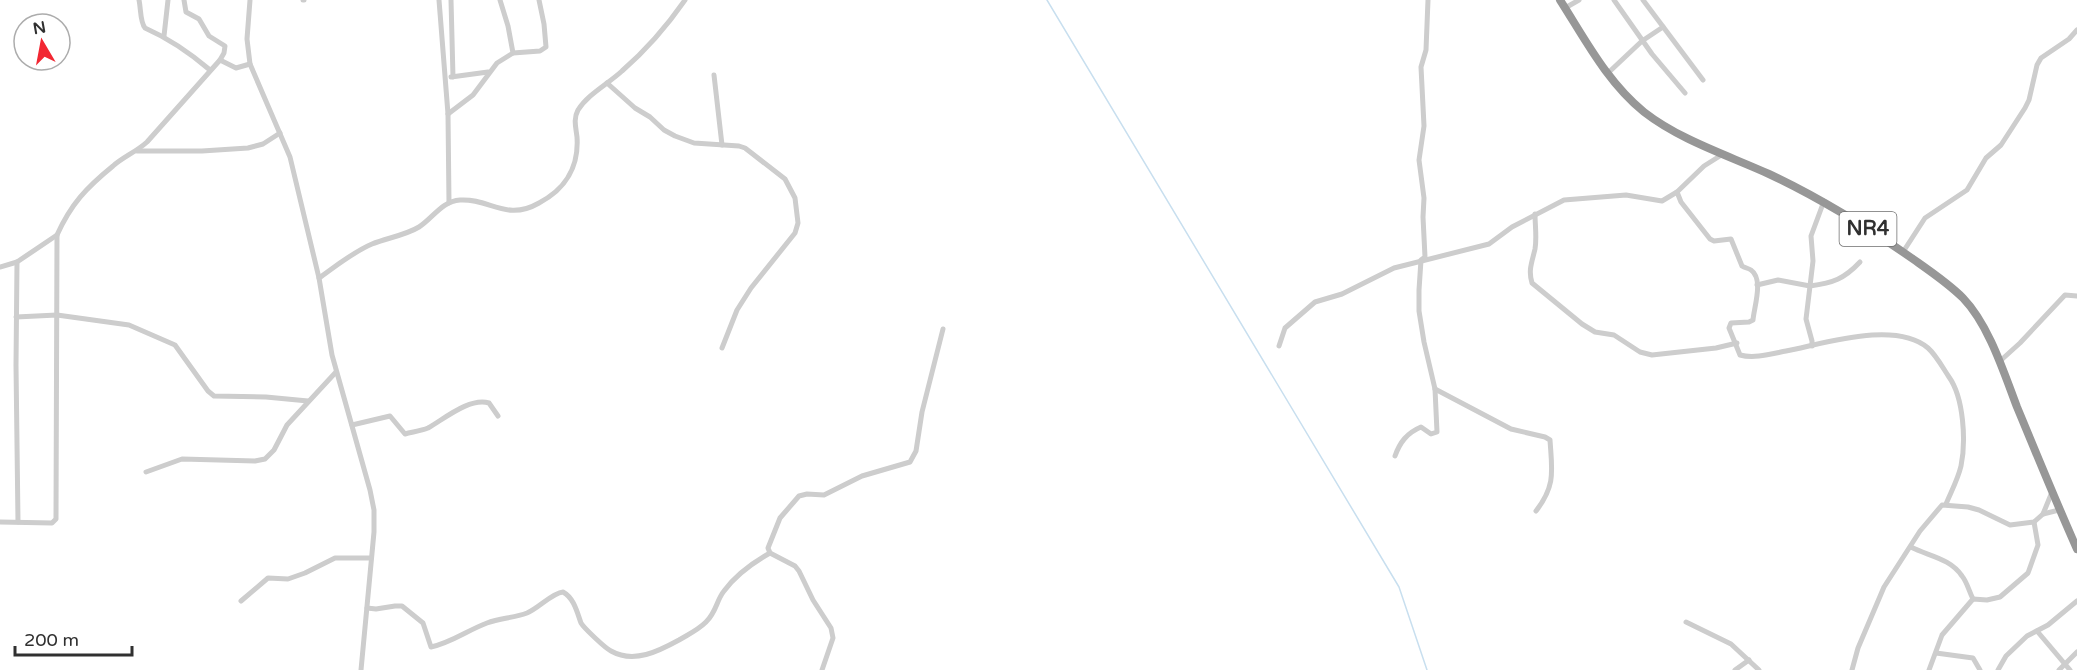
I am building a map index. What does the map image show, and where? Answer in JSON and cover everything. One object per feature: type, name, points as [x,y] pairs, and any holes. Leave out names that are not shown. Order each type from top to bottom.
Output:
[{"type":"highway","name":"NR4","points":[[1562,4],[1608,73],[1626,95],[1652,118],[1680,134],[1824,201],[1903,252],[1963,298],[1974,311],[1999,362],[2077,549]]},
{"type":"street","points":[[139,0],[142,25],[145,28],[164,36],[191,53],[210,70]]},
{"type":"street","points":[[164,36],[168,0]]},
{"type":"street","points":[[0,522],[52,523],[56,519],[57,235],[65,216],[76,201],[114,165],[137,151],[163,125],[224,53],[225,46],[209,36],[199,19],[186,12],[184,0]]},
{"type":"street","points":[[250,0],[247,39],[250,64],[290,158],[319,278],[336,372],[374,510],[361,670]]},
{"type":"street","points":[[439,0],[448,114],[449,203]]},
{"type":"street","points":[[451,0],[453,77]]},
{"type":"street","points":[[500,0],[513,52]]},
{"type":"street","points":[[448,114],[473,95],[488,72],[503,58],[513,52],[540,51],[546,46],[539,0]]},
{"type":"street","points":[[319,278],[362,248],[420,226],[449,203],[461,200],[510,211],[535,206],[554,194],[570,174],[575,162],[576,114],[591,96],[629,65],[655,38],[685,0]]},
{"type":"street","points":[[1395,456],[1400,444],[1413,430],[1421,427],[1431,434],[1437,432],[1435,389],[1419,311],[1421,260],[1425,256],[1424,195],[1419,160],[1424,126],[1421,67],[1426,50],[1428,0]]},
{"type":"street","points":[[1562,4],[1579,0]]},
{"type":"street","points":[[1614,0],[1642,42],[1685,93]]},
{"type":"street","points":[[1643,0],[1703,80]]},
{"type":"street","points":[[1608,73],[1642,42],[1664,27]]},
{"type":"street","points":[[1903,252],[1925,218],[1966,190],[1986,158],[2001,145],[2025,108],[2041,58],[2069,39],[2077,30]]},
{"type":"street","points":[[220,60],[236,68],[250,64]]},
{"type":"street","points":[[446,78],[488,72]]},
{"type":"street","points":[[714,75],[722,145]]},
{"type":"street","points":[[607,83],[667,132],[690,143],[745,148],[785,178],[795,198],[799,218],[795,233],[737,310],[722,348]]},
{"type":"street","points":[[137,151],[248,148],[263,144],[280,133]]},
{"type":"street","points":[[1280,346],[1285,328],[1311,304],[1342,294],[1394,268],[1489,244],[1535,214],[1564,200],[1626,195],[1662,201],[1677,192],[1704,166],[1723,154]]},
{"type":"street","points":[[1677,192],[1681,202],[1710,239],[1732,241],[1742,266],[1753,272],[1758,295],[1753,320],[1735,322],[1730,325],[1729,330],[1737,343],[1738,353],[1745,357],[1764,355],[1848,337],[1889,336],[1916,340],[1929,349],[1951,380],[1961,399],[1963,423],[1961,465],[1946,504]]},
{"type":"street","points":[[1812,346],[1806,319],[1813,261],[1811,236],[1824,201]]},
{"type":"street","points":[[1535,214],[1535,248],[1529,274],[1532,283],[1594,332],[1614,335],[1640,352],[1652,355],[1716,348],[1737,343]]},
{"type":"street","points":[[0,267],[17,262],[57,235]]},
{"type":"street","points":[[17,262],[18,522]]},
{"type":"street","points":[[1757,285],[1778,280],[1794,285],[1822,285],[1844,277],[1860,262]]},
{"type":"street","points":[[1999,362],[2065,295],[2077,296]]},
{"type":"street","points":[[16,317],[57,315],[121,323],[175,345],[214,396],[308,401]]},
{"type":"street","points":[[822,670],[832,638],[831,628],[813,600],[799,571],[795,566],[770,553],[768,548],[780,518],[799,496],[824,495],[862,476],[910,462],[916,451],[922,412],[943,329]]},
{"type":"street","points":[[146,472],[182,459],[255,461],[265,459],[274,450],[286,425],[336,372]]},
{"type":"street","points":[[1435,389],[1511,429],[1550,440],[1553,478],[1543,502],[1536,511]]},
{"type":"street","points":[[352,425],[390,416],[405,434],[427,428],[440,419],[479,401],[489,403],[498,416]]},
{"type":"street","points":[[1852,670],[1858,648],[1888,579],[1939,507],[1946,504],[1978,510],[2010,525],[2034,522],[2043,514],[2052,492]]},
{"type":"street","points":[[2043,514],[2059,510]]},
{"type":"street","points":[[1973,598],[1987,600],[2000,597],[2028,573],[2038,545],[2034,522]]},
{"type":"street","points":[[1911,547],[1954,567],[1962,576],[1973,598]]},
{"type":"street","points":[[367,608],[402,606],[423,623],[431,648],[486,624],[529,612],[555,594],[563,592],[569,597],[586,630],[605,647],[624,656],[645,655],[657,652],[700,628],[715,612],[725,589],[770,553]]},
{"type":"street","points":[[241,601],[268,578],[288,579],[335,558],[371,558]]},
{"type":"street","points":[[1929,670],[1942,635],[1973,598]]},
{"type":"street","points":[[1998,670],[2006,656],[2027,636],[2062,615],[2077,601]]},
{"type":"street","points":[[1686,622],[1731,644],[1759,670]]},
{"type":"street","points":[[2037,631],[2068,668]]},
{"type":"street","points":[[2059,670],[2068,668],[2077,652]]},
{"type":"street","points":[[1935,653],[1973,658],[1980,670]]},
{"type":"street","points":[[1735,670],[1749,660]]},
{"type":"waterway","points":[[1047,0],[1399,587],[1427,670]]}]
